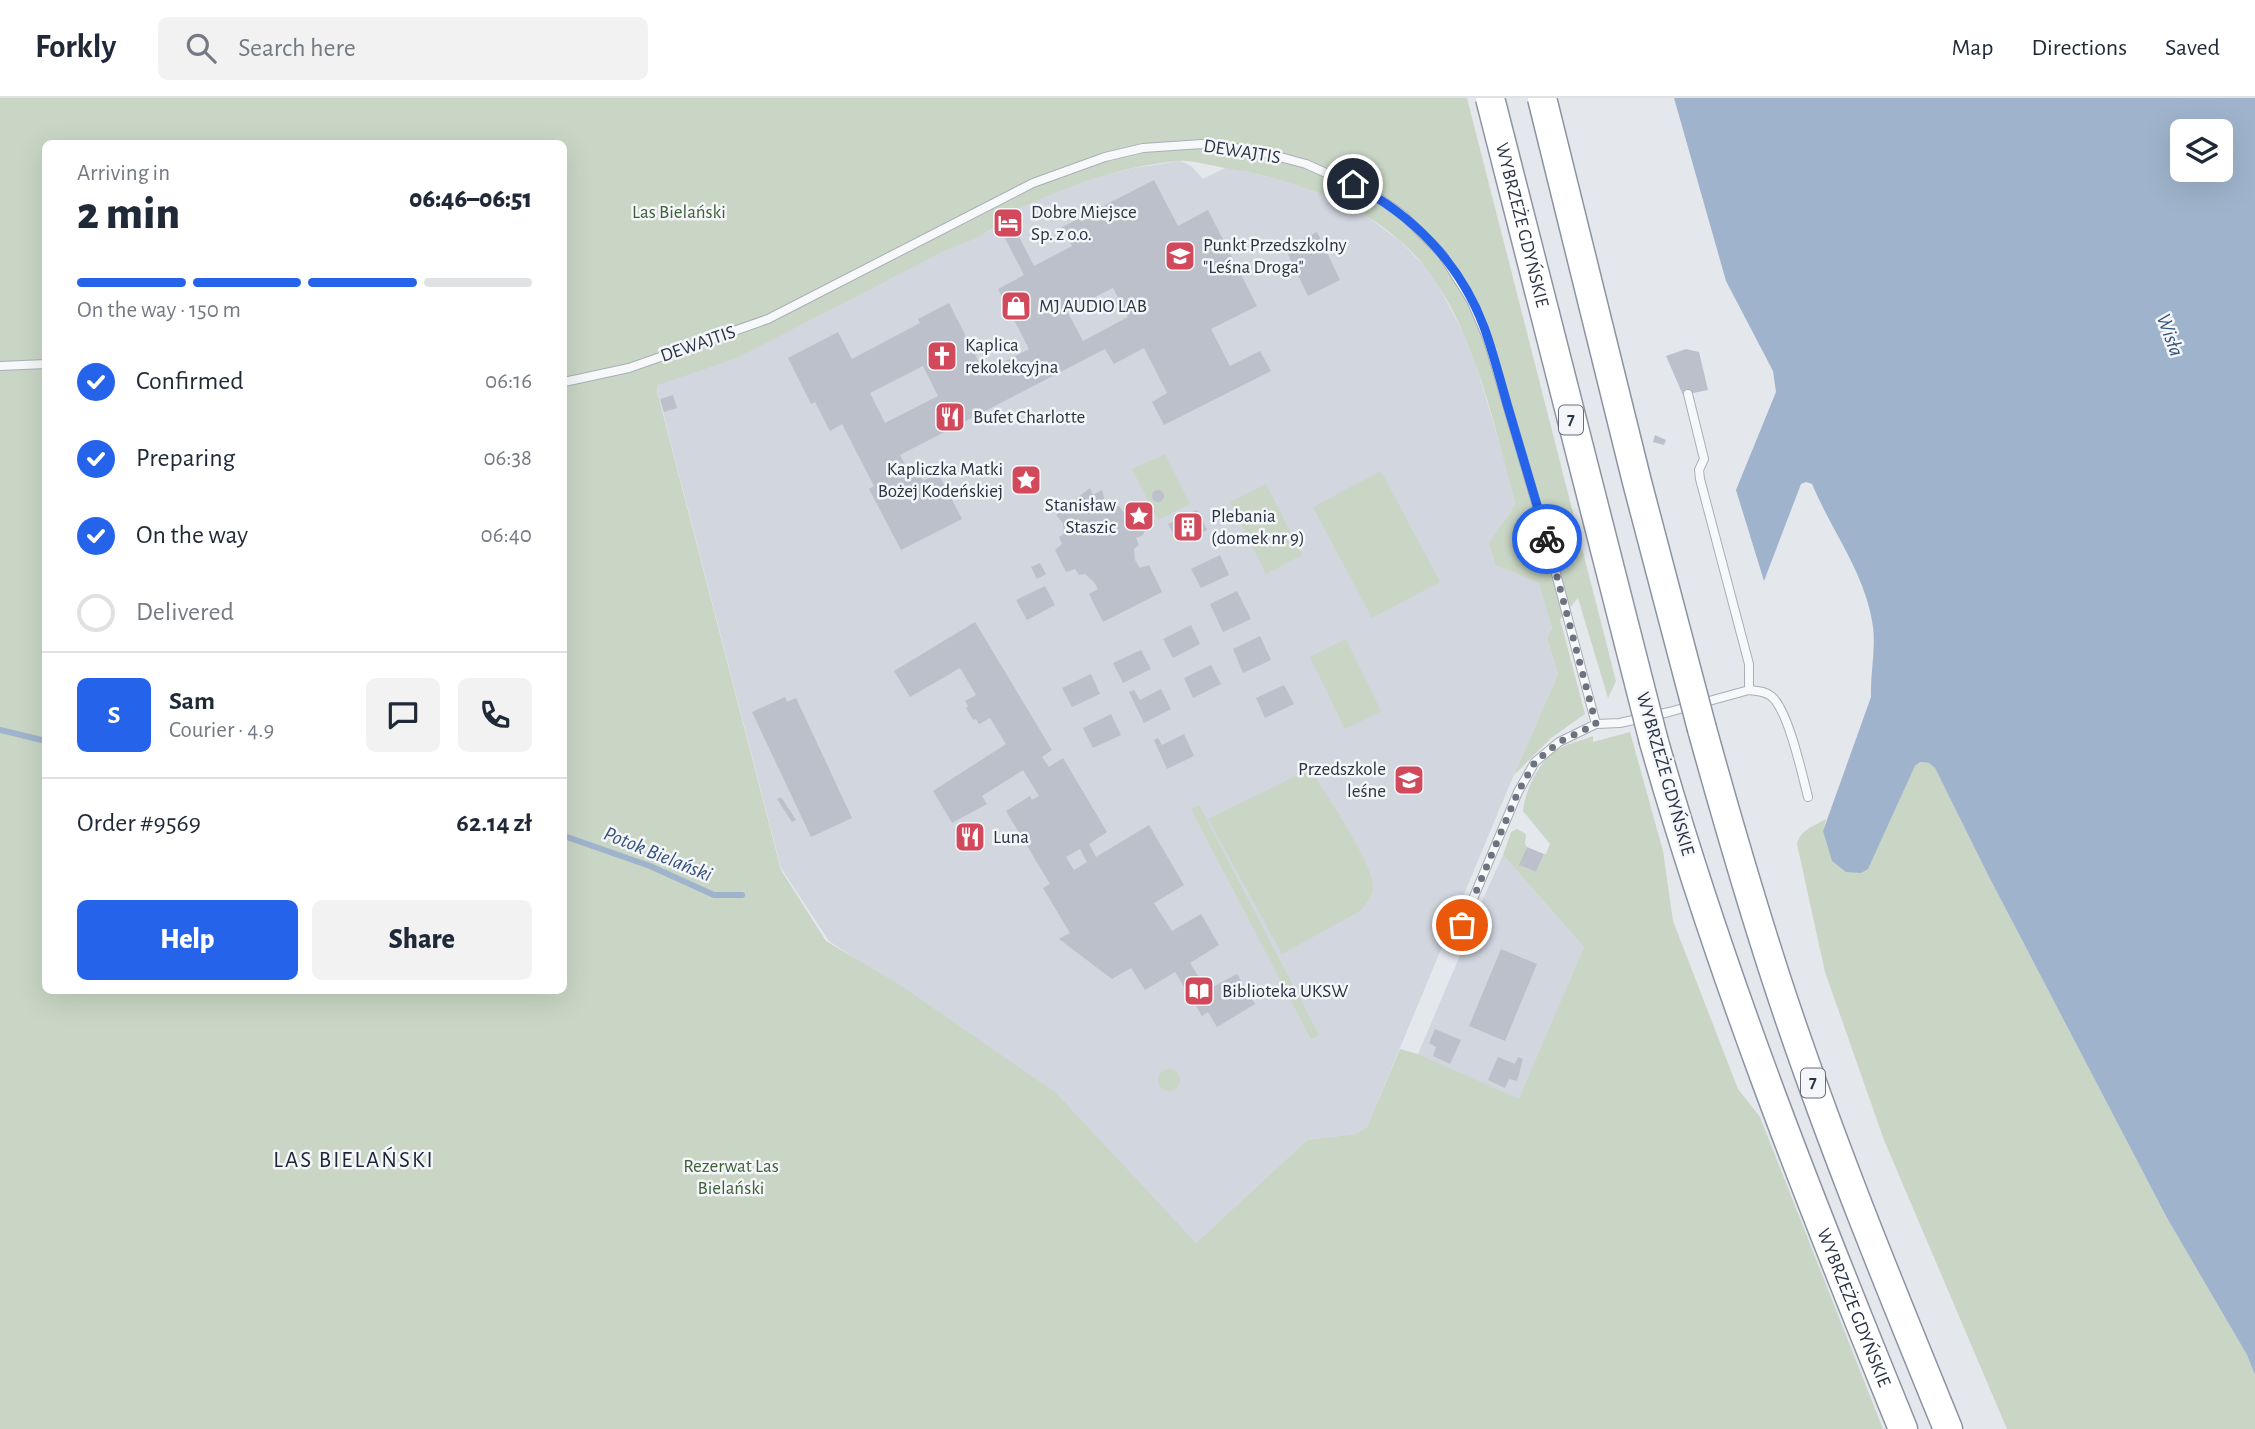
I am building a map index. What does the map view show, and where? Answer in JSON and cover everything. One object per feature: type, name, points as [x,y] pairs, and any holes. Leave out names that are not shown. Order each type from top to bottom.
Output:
[{"type":"highway","name":"WYBRZEŻE GDYŃSKIE","points":[[1490,98],[1654,742],[1704,906],[1811,1201],[1903,1429]]},
{"type":"highway","name":"7","points":[[1542,98],[1637,482],[1702,729],[1755,914],[1808,1072],[1852,1190],[1948,1429]]},
{"type":"lane","name":"DEWAJTIS","points":[[567,381],[629,368],[768,319],[1033,183],[1105,157],[1143,148],[1202,145],[1258,151],[1306,164],[1375,195],[1404,216],[1442,254],[1471,300],[1488,340],[1544,527],[1596,724]]},
{"type":"lane","points":[[0,366],[42,364]]},
{"type":"lane","points":[[1688,394],[1704,459],[1699,470],[1700,479],[1749,664],[1749,690]]},
{"type":"lane","points":[[1462,925],[1518,792],[1535,762],[1559,742],[1596,724],[1620,723],[1749,690],[1762,691],[1778,705],[1794,747],[1808,797]]},
{"type":"shaded area","points":[[1180,161],[1191,166],[1203,179],[1227,167],[1294,183],[1327,196],[1366,216],[1400,241],[1433,275],[1471,348],[1518,505],[1497,565],[1540,583],[1552,626],[1547,638],[1558,674],[1367,1127],[1356,1134],[1307,1140],[1195,1244],[1054,1092],[829,941],[781,868],[657,389],[663,382],[734,359],[925,260],[998,227],[994,217],[1092,178]]},
{"type":"shaded area","points":[[1503,855],[1584,947],[1519,1101],[1418,1054],[1464,946],[1475,942],[1481,928],[1475,916]]},
{"type":"green space","name":"Las Bielański","points":[[0,98],[1467,98],[1616,681],[1608,698],[1578,598],[1560,619],[1585,714],[1551,738],[1514,775],[1558,674],[1547,638],[1552,627],[1539,583],[1496,565],[1489,543],[1516,504],[1473,357],[1448,302],[1413,253],[1390,232],[1365,215],[1309,189],[1250,172],[1189,161],[1134,168],[1070,187],[1028,204],[1007,214],[1010,219],[976,238],[940,253],[737,358],[658,385],[657,391],[781,870],[826,941],[903,987],[1056,1093],[1196,1243],[1307,1140],[1356,1134],[1367,1127],[1400,1049],[1418,1054],[1519,1099],[1584,947],[1503,855],[1511,832],[1517,829],[1526,834],[1527,847],[1520,865],[1536,872],[1546,854],[1550,844],[1523,811],[1533,778],[1549,756],[1563,746],[1593,736],[1593,742],[1630,732],[1663,851],[1673,921],[1738,1089],[1760,1117],[1883,1429],[0,1429]]},
{"type":"green space","points":[[1165,454],[1190,504],[1158,520],[1132,469]]},
{"type":"green space","points":[[1381,471],[1440,582],[1372,618],[1313,507]]},
{"type":"green space","points":[[1266,484],[1302,555],[1266,574],[1230,502]]},
{"type":"green space","points":[[1346,639],[1381,711],[1345,729],[1310,657]]},
{"type":"green space","points":[[1920,762],[1929,763],[1935,768],[2167,1218],[2247,1355],[2255,1375],[2255,1429],[2007,1429],[1884,1140],[1825,972],[1797,844],[1804,832],[1826,819],[1823,831],[1861,873],[1868,868],[1915,766]]},
{"type":"green space","points":[[1310,769],[1358,847],[1372,878],[1373,888],[1360,911],[1282,954],[1208,819]]},
{"type":"green space","points":[[1199,805],[1319,1035],[1311,1039],[1191,809]]},
{"type":"green space","points":[[1169,1069],[1177,1072],[1180,1080],[1177,1088],[1169,1091],[1161,1088],[1158,1080],[1161,1072]]},
{"type":"water","name":"Wisła","points":[[1674,98],[2255,98],[2255,1375],[2247,1355],[2167,1218],[1935,768],[1929,763],[1920,762],[1915,766],[1868,869],[1861,873],[1846,872],[1832,861],[1823,831],[1871,697],[1873,627],[1856,571],[1812,484],[1801,484],[1764,581],[1736,490],[1776,392],[1773,371],[1726,281]]},
{"type":"building","points":[[1154,180],[1178,226],[1208,210],[1257,306],[1211,329],[1230,366],[1260,351],[1271,371],[1164,425],[1152,402],[1167,393],[1144,348],[1114,364],[1105,349],[900,455],[912,478],[919,474],[923,481],[938,473],[962,519],[901,550],[869,489],[874,486],[842,424],[830,431],[815,402],[811,404],[788,358],[838,332],[852,359],[920,323],[918,319],[949,303],[984,372],[1029,349],[998,289],[1024,275],[994,217],[1007,213],[1034,266],[1072,246],[1062,227]],"holes":[[[1113,288],[1128,317],[1083,341],[1067,311]],[[923,366],[938,396],[885,423],[870,393]]]},
{"type":"building","points":[[1317,232],[1340,280],[1308,296],[1285,248]]},
{"type":"building","points":[[1686,349],[1699,352],[1708,390],[1683,395],[1666,356]]},
{"type":"building","points":[[673,395],[677,408],[664,412],[660,399]]},
{"type":"building","points":[[1655,435],[1666,440],[1664,445],[1653,442]]},
{"type":"building","points":[[1090,488],[1093,495],[1102,490],[1105,501],[1113,508],[1119,506],[1124,513],[1132,511],[1144,532],[1136,538],[1139,545],[1134,549],[1135,560],[1140,568],[1149,565],[1162,592],[1103,622],[1089,594],[1098,589],[1094,582],[1085,574],[1079,575],[1075,569],[1066,572],[1055,550],[1062,544],[1059,537],[1064,534],[1063,523],[1056,515],[1064,510],[1062,503],[1070,499],[1073,501]]},
{"type":"building","points":[[1158,490],[1164,496],[1158,502],[1152,496]]},
{"type":"building","name":"Plebania (domek nr 9)","points":[[1197,510],[1207,530],[1178,543],[1168,524]]},
{"type":"building","points":[[1220,555],[1229,575],[1201,588],[1191,569]]},
{"type":"building","points":[[1040,563],[1046,574],[1037,579],[1031,567]]},
{"type":"building","points":[[1045,586],[1055,605],[1027,620],[1016,600]]},
{"type":"building","points":[[1237,591],[1251,619],[1223,632],[1210,604]]},
{"type":"building","points":[[975,622],[1052,750],[1042,757],[1049,767],[1063,758],[1107,832],[1089,844],[1096,857],[1149,825],[1184,885],[1154,903],[1172,931],[1201,914],[1219,945],[1190,963],[1207,990],[1237,974],[1255,1004],[1217,1027],[1208,1012],[1202,1016],[1175,972],[1145,990],[1131,968],[1112,979],[1059,939],[1070,933],[1043,888],[1050,884],[1006,811],[1030,796],[1032,800],[1039,796],[1023,770],[982,796],[987,804],[952,823],[933,791],[1006,744],[990,718],[979,724],[976,719],[973,720],[965,701],[976,695],[960,668],[910,697],[894,671]],"holes":[[[1080,849],[1087,862],[1074,870],[1066,857]]]},
{"type":"building","points":[[1191,625],[1200,644],[1173,658],[1163,639]]},
{"type":"building","points":[[1260,636],[1271,660],[1243,673],[1233,649]]},
{"type":"building","points":[[1141,650],[1151,669],[1123,683],[1113,663]]},
{"type":"building","points":[[1211,665],[1221,684],[1193,698],[1184,678]]},
{"type":"building","points":[[1091,674],[1100,694],[1072,707],[1062,688]]},
{"type":"building","points":[[1284,685],[1294,704],[1265,718],[1256,698]]},
{"type":"building","points":[[1161,689],[1171,709],[1144,723],[1129,692],[1134,690],[1140,700]]},
{"type":"building","points":[[785,697],[787,702],[796,698],[852,818],[811,837],[752,712]]},
{"type":"building","points":[[1111,714],[1121,735],[1093,748],[1083,728]]},
{"type":"building","points":[[1184,734],[1194,756],[1167,769],[1154,740],[1158,738],[1162,745]]},
{"type":"building","points":[[781,797],[796,820],[792,822],[777,799]]},
{"type":"building","points":[[1527,847],[1544,854],[1536,872],[1519,865]]},
{"type":"building","points":[[1501,949],[1537,964],[1505,1041],[1469,1026]]},
{"type":"building","points":[[1435,1029],[1461,1040],[1450,1064],[1433,1056],[1436,1047],[1429,1043]]},
{"type":"building","points":[[1498,1057],[1515,1064],[1518,1057],[1523,1059],[1517,1081],[1509,1079],[1505,1088],[1488,1080]]},
{"type":"waterway","name":"Potok Bielański","points":[[0,730],[42,740]]},
{"type":"waterway","name":"Potok Bielański","points":[[567,837],[650,866],[714,895],[742,895]]},
{"type":"way so far","points":[[1462,925],[1518,792],[1535,762],[1559,742],[1596,724],[1547,539]]},
{"type":"place","name":"Dobre Miejsce Sp. z o.o.","points":[[1008,223]]},
{"type":"place","name":"Punkt Przedszkolny \"Leśna Droga\"","points":[[1180,256]]},
{"type":"place","name":"MJ AUDIO LAB","points":[[1016,306]]},
{"type":"place","name":"Kaplica rekolekcyjna","points":[[942,356]]},
{"type":"place","name":"Bufet Charlotte","points":[[950,417]]},
{"type":"place","name":"Kapliczka Matki Bożej Kodeńskiej","points":[[1026,480]]},
{"type":"place","name":"Stanisław Staszic","points":[[1139,516]]},
{"type":"place","name":"Plebania (domek nr 9)","points":[[1188,527]]},
{"type":"place","name":"Przedszkole leśne","points":[[1409,780]]},
{"type":"place","name":"Luna","points":[[970,837]]},
{"type":"place","name":"Biblioteka UKSW","points":[[1199,991]]},
{"type":"district","name":"LAS BIELAŃSKI","points":[[354,1160]]},
{"type":"route","points":[[1353,184],[1375,195],[1418,227],[1442,254],[1471,300],[1484,327],[1547,539]]},
{"type":"park label","name":"Rezerwat Las Bielański","points":[[731,1177]]}]
